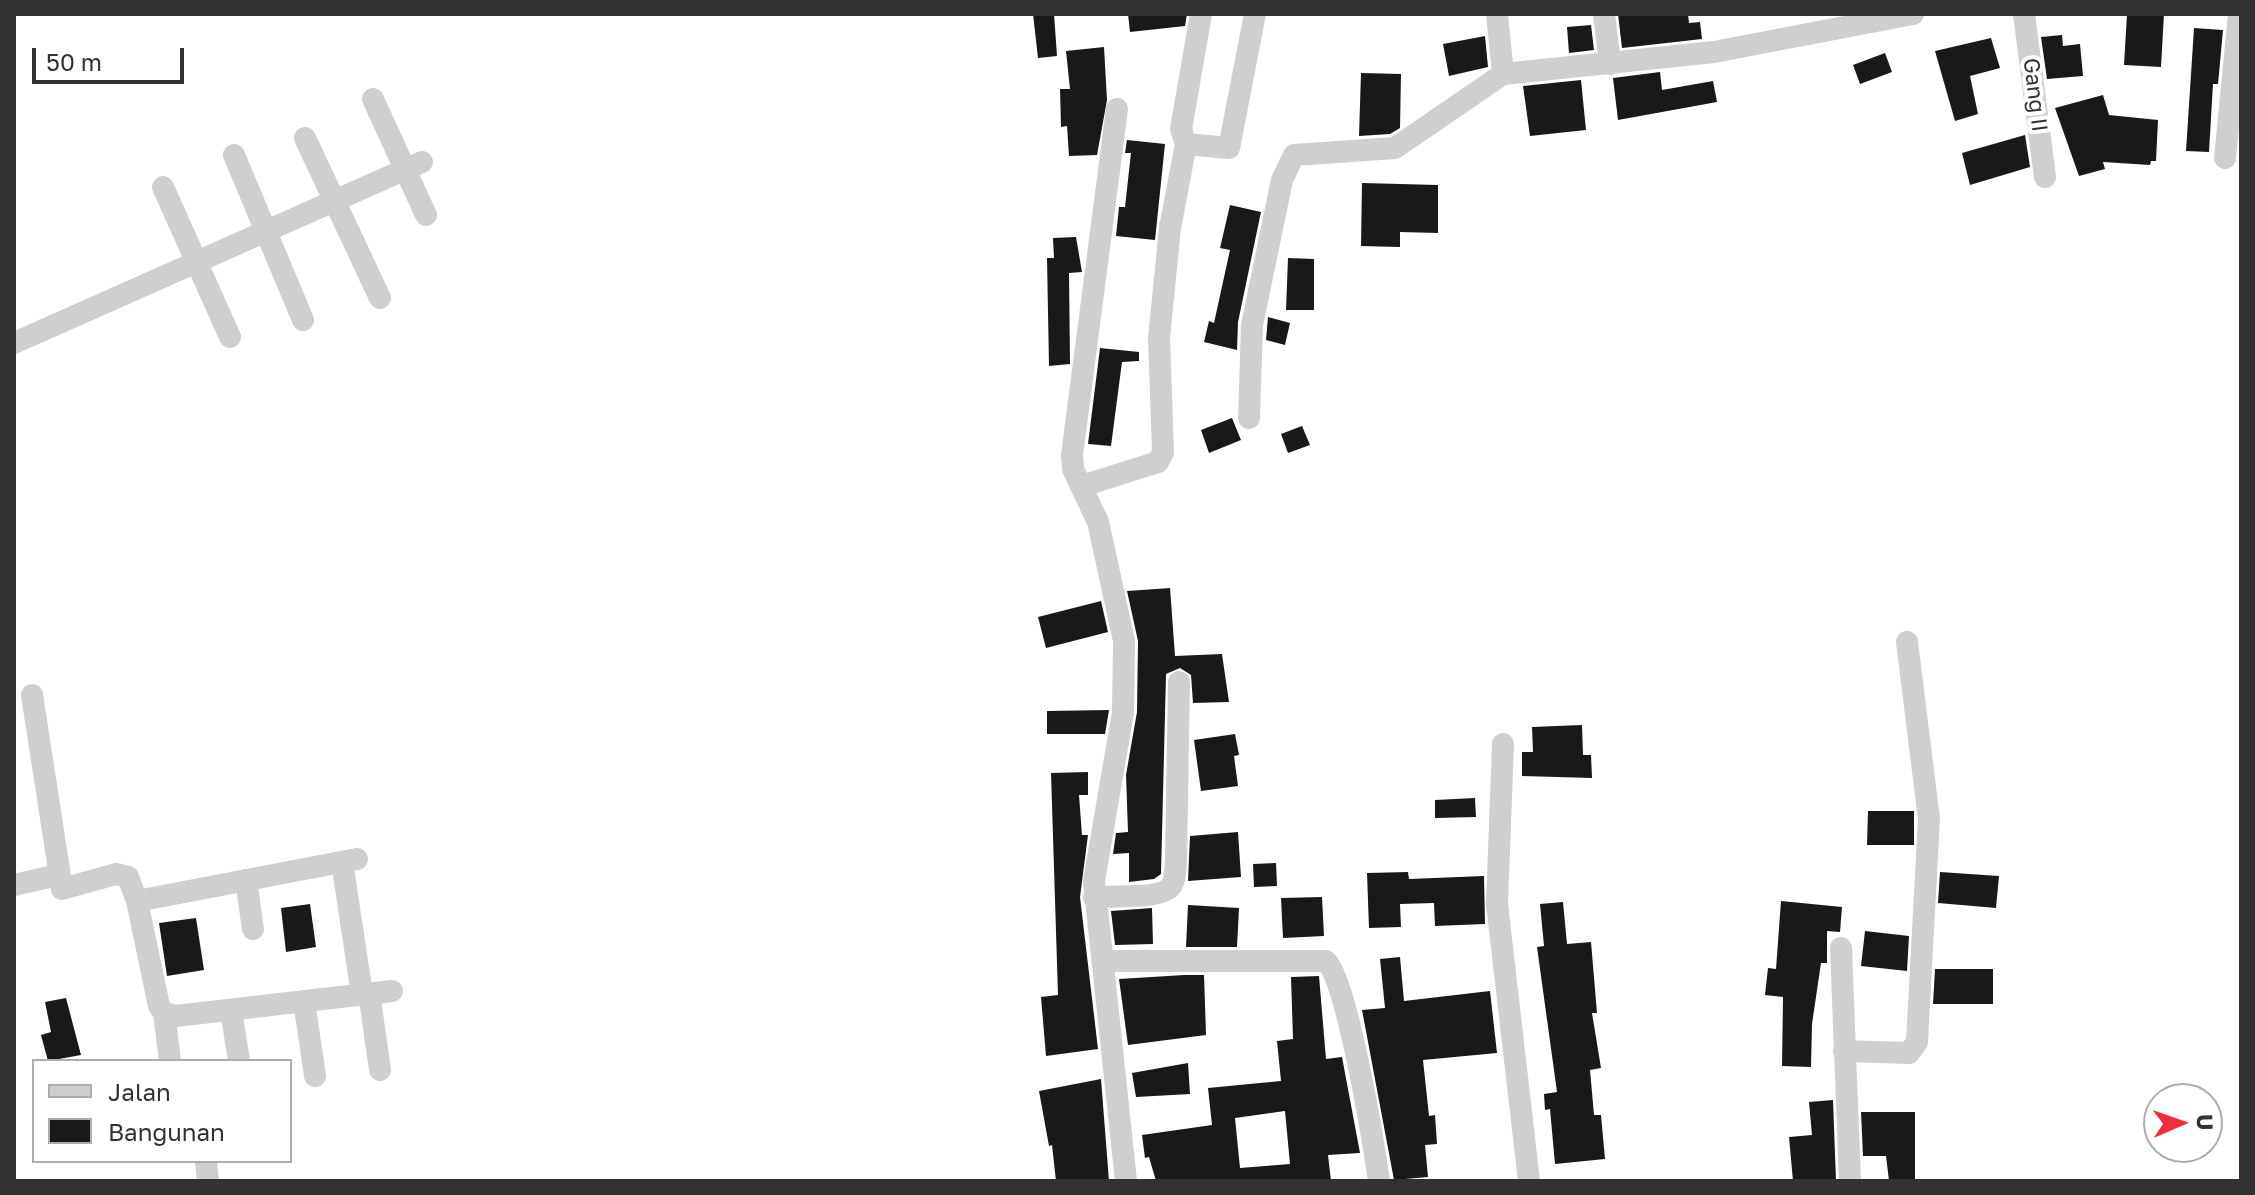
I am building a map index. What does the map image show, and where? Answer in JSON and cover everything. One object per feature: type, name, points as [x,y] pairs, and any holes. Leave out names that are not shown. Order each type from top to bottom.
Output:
[{"type":"street","points":[[1082,486],[1158,462],[1163,452],[1159,338],[1170,228],[1186,144],[1181,129],[1201,14]]},
{"type":"street","points":[[1186,144],[1229,148],[1255,14]]},
{"type":"street","points":[[1497,14],[1503,74]]},
{"type":"street","points":[[1604,14],[1610,64]]},
{"type":"street","points":[[1249,418],[1252,325],[1282,180],[1294,155],[1395,148],[1503,74],[1610,64],[1828,23],[1913,14]]},
{"type":"street","name":"Gang II","points":[[2024,14],[2045,177]]},
{"type":"street","points":[[2225,158],[2239,14]]},
{"type":"street","points":[[373,99],[414,166],[426,215]]},
{"type":"street","points":[[1117,109],[1072,455],[1073,469],[1098,522],[1118,610],[1126,681],[1099,834],[1094,897],[1126,1181]]},
{"type":"street","points":[[305,138],[380,298]]},
{"type":"street","points":[[234,155],[303,320]]},
{"type":"street","points":[[14,343],[414,166]]},
{"type":"street","points":[[163,187],[230,337]]},
{"type":"street","points":[[1844,1051],[1909,1053],[1917,1042],[1929,819],[1907,642]]},
{"type":"street","points":[[1094,897],[1154,894],[1165,892],[1172,885],[1176,860],[1179,682]]},
{"type":"street","points":[[32,695],[62,889],[125,874],[137,901],[159,1006],[164,1013],[170,1059]]},
{"type":"street","points":[[1503,744],[1497,904],[1529,1181]]},
{"type":"street","points":[[137,901],[350,860],[366,994],[380,1070]]},
{"type":"street","points":[[14,885],[58,875]]},
{"type":"street","points":[[246,880],[253,929]]},
{"type":"street","points":[[1841,948],[1850,1181]]},
{"type":"street","points":[[1103,961],[1314,959],[1330,965],[1352,1042],[1379,1181]]},
{"type":"street","points":[[164,1013],[176,1016],[392,991]]},
{"type":"street","points":[[304,1001],[315,1076]]},
{"type":"street","points":[[231,1010],[239,1059]]},
{"type":"building","points":[[1033,14],[1054,14],[1057,56],[1038,58]]},
{"type":"building","points":[[1128,14],[1187,14],[1185,26],[1130,32]]},
{"type":"building","points":[[1618,14],[1688,14],[1689,23],[1700,22],[1702,39],[1622,48]]},
{"type":"building","points":[[2127,14],[2164,14],[2161,67],[2124,65]]},
{"type":"building","points":[[1591,25],[1594,50],[1569,53],[1567,27]]},
{"type":"building","points":[[2194,28],[2223,30],[2218,84],[2213,84],[2209,152],[2186,151]]},
{"type":"building","points":[[2062,35],[2063,46],[2080,44],[2083,76],[2047,79],[2041,37]]},
{"type":"building","points":[[1485,36],[1488,67],[1449,76],[1443,44]]},
{"type":"building","points":[[1991,38],[2000,68],[1970,76],[1978,114],[1955,121],[1935,51]]},
{"type":"building","points":[[1104,47],[1107,100],[1097,155],[1069,156],[1067,126],[1061,127],[1060,89],[1070,89],[1066,51]]},
{"type":"building","points":[[1885,53],[1892,72],[1860,84],[1853,65]]},
{"type":"building","points":[[1660,72],[1662,90],[1713,81],[1717,102],[1618,120],[1613,78]]},
{"type":"building","points":[[1361,73],[1401,74],[1400,128],[1390,134],[1359,136]]},
{"type":"building","points":[[1581,80],[1586,130],[1530,136],[1523,86]]},
{"type":"building","points":[[2103,95],[2109,115],[2158,120],[2156,161],[2151,161],[2150,165],[2103,162],[2105,169],[2079,176],[2055,108]]},
{"type":"building","points":[[2025,135],[2030,167],[1970,185],[1962,153]]},
{"type":"building","points":[[1127,140],[1165,144],[1155,240],[1116,236],[1119,207],[1125,207],[1131,153],[1125,153]]},
{"type":"building","points":[[1362,183],[1438,185],[1438,233],[1400,232],[1400,247],[1361,246]]},
{"type":"building","points":[[1230,205],[1261,212],[1238,322],[1237,350],[1204,342],[1209,321],[1214,323],[1230,250],[1220,248]]},
{"type":"building","points":[[1076,237],[1082,272],[1069,273],[1070,364],[1049,366],[1047,258],[1054,258],[1053,238]]},
{"type":"building","points":[[1288,258],[1314,259],[1314,310],[1286,310]]},
{"type":"building","points":[[1268,317],[1290,323],[1285,345],[1266,340]]},
{"type":"building","points":[[1100,348],[1139,352],[1139,361],[1122,362],[1111,446],[1088,444]]},
{"type":"building","points":[[1232,418],[1241,440],[1209,453],[1201,430]]},
{"type":"building","points":[[1302,426],[1310,445],[1288,453],[1281,434]]},
{"type":"building","points":[[1170,588],[1175,656],[1222,654],[1229,702],[1193,703],[1191,675],[1180,668],[1166,674],[1161,874],[1154,879],[1129,882],[1129,853],[1113,854],[1116,833],[1128,832],[1126,775],[1137,712],[1138,641],[1127,591]]},
{"type":"building","points":[[1101,601],[1108,632],[1046,648],[1038,617]]},
{"type":"building","points":[[1109,710],[1105,734],[1047,734],[1047,711]]},
{"type":"building","points":[[1582,725],[1583,755],[1591,755],[1592,778],[1522,776],[1522,752],[1533,752],[1532,727]]},
{"type":"building","points":[[1235,734],[1239,755],[1234,756],[1238,786],[1201,791],[1194,740]]},
{"type":"building","points":[[1088,772],[1088,795],[1079,795],[1082,835],[1088,835],[1080,897],[1098,1049],[1046,1056],[1041,997],[1058,995],[1051,773]]},
{"type":"building","points":[[1475,798],[1476,817],[1435,818],[1435,800]]},
{"type":"building","points":[[1868,811],[1914,811],[1914,845],[1867,845]]},
{"type":"building","points":[[1238,832],[1241,877],[1188,881],[1190,836]]},
{"type":"building","points":[[1276,863],[1277,886],[1254,887],[1253,864]]},
{"type":"building","points":[[1408,872],[1409,879],[1484,876],[1485,924],[1435,926],[1434,903],[1400,904],[1401,927],[1369,928],[1367,873]]},
{"type":"building","points":[[1940,872],[1999,876],[1996,908],[1938,903]]},
{"type":"building","points":[[1322,897],[1324,936],[1283,938],[1281,898]]},
{"type":"building","points":[[1781,901],[1842,907],[1840,932],[1827,931],[1827,963],[1821,963],[1812,1024],[1811,1067],[1782,1066],[1783,997],[1765,995],[1768,968],[1776,969]]},
{"type":"building","points":[[1563,902],[1567,944],[1591,942],[1597,1013],[1592,1013],[1601,1068],[1590,1070],[1594,1115],[1601,1115],[1605,1159],[1555,1164],[1550,1109],[1545,1110],[1544,1094],[1557,1092],[1537,947],[1544,946],[1540,904]]},
{"type":"building","points":[[310,904],[316,947],[286,952],[281,908]]},
{"type":"building","points":[[1188,905],[1239,908],[1237,947],[1186,947]]},
{"type":"building","points":[[1152,908],[1153,944],[1115,945],[1111,911]]},
{"type":"building","points":[[196,918],[204,970],[167,976],[159,923]]},
{"type":"building","points":[[1865,931],[1909,936],[1907,971],[1861,966]]},
{"type":"building","points":[[1400,957],[1404,1001],[1490,991],[1497,1053],[1423,1060],[1429,1116],[1435,1115],[1437,1144],[1425,1145],[1428,1177],[1394,1180],[1362,1010],[1385,1008],[1380,959]]},
{"type":"building","points":[[1935,969],[1993,969],[1993,1004],[1933,1004]]},
{"type":"building","points":[[1204,975],[1206,1035],[1128,1045],[1119,979]]},
{"type":"building","points":[[1319,976],[1326,1059],[1342,1057],[1360,1153],[1328,1155],[1331,1181],[1156,1181],[1149,1157],[1145,1158],[1142,1135],[1212,1125],[1208,1088],[1281,1081],[1277,1041],[1293,1039],[1291,977]],"holes":[[[1285,1111],[1290,1164],[1240,1168],[1235,1118]]]},
{"type":"building","points":[[66,998],[81,1055],[47,1059],[41,1035],[51,1032],[45,1002]]},
{"type":"building","points":[[1188,1063],[1190,1094],[1136,1097],[1132,1073]]},
{"type":"building","points":[[1101,1079],[1109,1181],[1056,1181],[1052,1145],[1049,1146],[1039,1091]]},
{"type":"building","points":[[1833,1100],[1836,1181],[1793,1181],[1789,1137],[1812,1135],[1809,1102]]},
{"type":"building","points":[[1861,1112],[1915,1112],[1915,1181],[1889,1181],[1886,1156],[1863,1156]]}]
